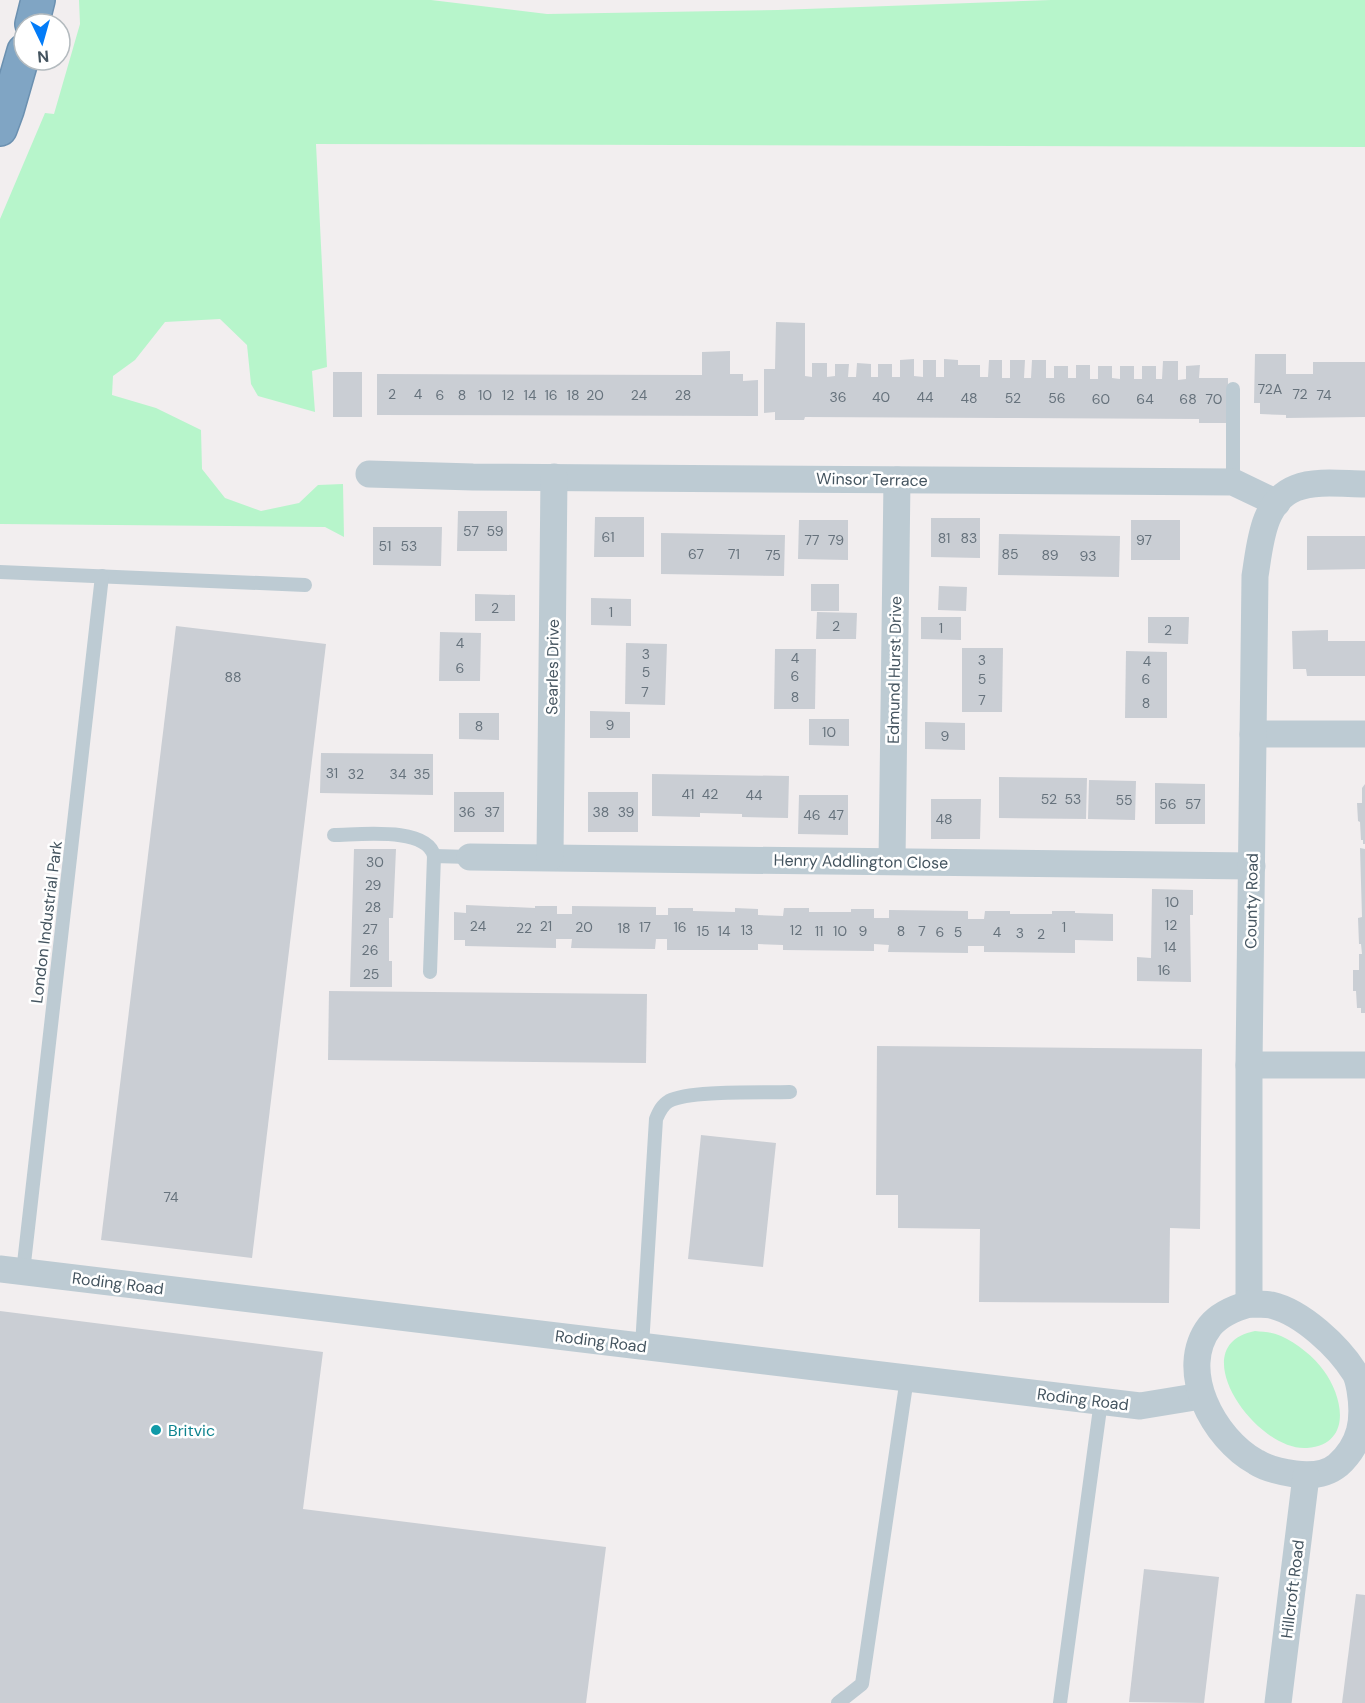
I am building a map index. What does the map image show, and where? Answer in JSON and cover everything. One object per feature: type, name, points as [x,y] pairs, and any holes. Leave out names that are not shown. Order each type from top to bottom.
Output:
[{"type":"highway","points":[[2,119],[17,72]]},
{"type":"street","name":"Winsor Terrace","points":[[369,474],[1233,482],[1277,502]]},
{"type":"street","name":"Searles Drive","points":[[550,857],[554,477]]},
{"type":"street","name":"Edmund Hurst Drive","points":[[892,861],[897,480]]},
{"type":"street","points":[[1277,502],[1295,488],[1313,484],[1365,484]]},
{"type":"street","name":"County Road","points":[[1249,1304],[1249,1065],[1255,576],[1267,518],[1277,502]]},
{"type":"street","points":[[1253,734],[1365,734]]},
{"type":"street","name":"Henry Addlington Close","points":[[470,857],[1252,866]]},
{"type":"street","points":[[1249,1065],[1365,1065]]},
{"type":"street","name":"Roding Road","points":[[12,1270],[1140,1406],[1201,1396]]},
{"type":"street","points":[[1249,1304],[1271,1305],[1296,1315],[1341,1354],[1361,1378],[1362,1429],[1356,1457],[1331,1471],[1306,1476],[1284,1472],[1257,1462],[1238,1449],[1218,1427],[1201,1396],[1197,1371],[1201,1342],[1210,1325],[1231,1310],[1249,1304]]},
{"type":"street","name":"Hillcroft Road","points":[[1278,1703],[1306,1476]]},
{"type":"lane","points":[[1233,389],[1233,482]]},
{"type":"lane","points":[[0,572],[305,585]]},
{"type":"lane","name":"London Industrial Park","points":[[12,1270],[102,576]]},
{"type":"lane","points":[[334,835],[413,837],[428,844],[432,849],[434,856],[430,972]]},
{"type":"lane","points":[[434,856],[470,857]]},
{"type":"lane","points":[[642,1346],[656,1119],[661,1107],[670,1100],[697,1095],[790,1092]]},
{"type":"lane","points":[[838,1703],[862,1684],[907,1378]]},
{"type":"lane","points":[[1060,1703],[1101,1401]]},
{"type":"green space","points":[[79,0],[431,0],[547,14],[778,10],[1051,0],[1365,0],[1365,147],[316,144],[327,367],[312,371],[315,412],[258,396],[251,384],[247,345],[220,319],[165,322],[135,360],[113,376],[112,395],[156,408],[201,430],[202,469],[225,498],[261,511],[299,503],[318,485],[343,484],[344,537],[325,527],[0,524],[0,219],[45,113],[54,114],[66,72],[72,72],[72,52],[80,24]]},
{"type":"green space","points":[[1255,1331],[1275,1334],[1293,1342],[1315,1361],[1331,1382],[1336,1393],[1340,1418],[1338,1429],[1332,1438],[1322,1445],[1307,1448],[1287,1445],[1267,1433],[1249,1416],[1234,1396],[1225,1375],[1225,1356],[1234,1340]]},
{"type":"building","points":[[776,322],[805,323],[805,376],[812,377],[812,363],[827,363],[827,377],[835,376],[835,364],[849,364],[848,377],[856,377],[857,363],[871,364],[871,377],[878,377],[878,364],[892,364],[892,377],[900,377],[900,360],[914,359],[914,376],[923,377],[923,360],[936,360],[936,377],[944,377],[944,359],[958,360],[958,365],[980,365],[980,377],[988,377],[989,360],[1002,360],[1002,378],[1010,378],[1010,360],[1025,360],[1024,378],[1031,378],[1032,360],[1046,360],[1046,378],[1054,378],[1054,366],[1068,366],[1068,378],[1076,378],[1076,365],[1090,365],[1090,379],[1098,379],[1098,366],[1112,366],[1112,378],[1120,379],[1120,366],[1134,366],[1134,379],[1142,379],[1142,366],[1156,366],[1156,379],[1162,379],[1163,361],[1178,361],[1178,380],[1186,379],[1186,366],[1200,365],[1199,378],[1228,378],[1228,423],[1199,423],[1199,419],[805,417],[804,420],[775,420],[775,412],[764,413],[764,369],[775,369]]},
{"type":"building","points":[[730,351],[730,374],[743,374],[743,381],[758,380],[758,416],[377,415],[377,374],[702,375],[702,352]]},
{"type":"building","points":[[1255,354],[1286,354],[1286,374],[1313,374],[1313,362],[1365,362],[1365,417],[1286,418],[1286,415],[1260,414],[1260,403],[1254,403]]},
{"type":"building","points":[[333,372],[362,372],[362,417],[333,417]]},
{"type":"building","points":[[458,511],[507,511],[507,551],[457,551]]},
{"type":"building","points":[[595,517],[644,517],[644,557],[594,557]]},
{"type":"building","points":[[931,518],[980,518],[980,558],[931,557]]},
{"type":"building","points":[[799,520],[848,520],[848,560],[798,559]]},
{"type":"building","points":[[1131,520],[1180,520],[1180,560],[1131,560]]},
{"type":"building","points":[[373,527],[442,527],[441,566],[373,565]]},
{"type":"building","points":[[661,533],[785,535],[784,576],[661,574]]},
{"type":"building","points":[[999,534],[1120,536],[1119,577],[998,575]]},
{"type":"building","points":[[1307,536],[1365,536],[1365,569],[1307,570]]},
{"type":"building","points":[[811,584],[839,584],[839,611],[811,611]]},
{"type":"building","points":[[939,586],[967,587],[966,611],[938,610]]},
{"type":"building","points":[[475,594],[515,595],[515,621],[475,621]]},
{"type":"building","points":[[591,598],[631,599],[631,626],[591,625]]},
{"type":"building","points":[[817,612],[857,613],[856,639],[816,639]]},
{"type":"building","points":[[921,617],[961,617],[961,640],[921,639]]},
{"type":"building","points":[[1148,617],[1189,617],[1188,644],[1148,643]]},
{"type":"building","points":[[176,626],[326,644],[252,1258],[101,1240]]},
{"type":"building","points":[[1328,630],[1328,641],[1365,641],[1365,676],[1307,676],[1306,669],[1293,669],[1292,631]]},
{"type":"building","points":[[440,632],[481,633],[480,681],[439,681]]},
{"type":"building","points":[[626,643],[667,644],[665,705],[625,704]]},
{"type":"building","points":[[962,648],[1003,648],[1002,712],[962,712]]},
{"type":"building","points":[[775,649],[816,649],[815,709],[774,709]]},
{"type":"building","points":[[1126,651],[1167,652],[1167,718],[1125,718]]},
{"type":"building","points":[[590,711],[630,712],[630,738],[590,738]]},
{"type":"building","points":[[459,713],[499,713],[499,740],[459,739]]},
{"type":"building","points":[[809,719],[849,719],[849,746],[809,745]]},
{"type":"building","points":[[925,722],[965,723],[965,750],[925,749]]},
{"type":"building","points":[[321,753],[433,754],[433,795],[320,793]]},
{"type":"building","points":[[652,774],[789,776],[788,818],[700,813],[700,817],[652,816]]},
{"type":"building","points":[[999,777],[1087,778],[1086,819],[999,818]]},
{"type":"building","points":[[1089,780],[1136,781],[1135,820],[1088,819]]},
{"type":"building","points":[[1155,783],[1205,784],[1205,824],[1155,824]]},
{"type":"building","points":[[1365,784],[1365,844],[1363,844],[1357,803],[1362,803],[1362,788]]},
{"type":"building","points":[[454,792],[504,792],[504,832],[454,832]]},
{"type":"building","points":[[588,792],[638,792],[638,832],[588,832]]},
{"type":"building","points":[[799,795],[848,795],[848,835],[798,834]]},
{"type":"building","points":[[931,799],[981,799],[980,839],[931,839]]},
{"type":"building","points":[[1360,848],[1365,849],[1365,1013],[1361,1013],[1361,1008],[1357,1008],[1356,991],[1353,991],[1353,970],[1359,970],[1359,954],[1362,954],[1361,944],[1359,944],[1358,918],[1362,917]]},
{"type":"building","points":[[354,849],[396,849],[393,918],[389,918],[389,961],[392,961],[392,987],[350,987]]},
{"type":"building","points":[[1152,889],[1193,890],[1193,915],[1190,915],[1191,982],[1137,981],[1137,957],[1151,958]]},
{"type":"building","points":[[466,905],[535,908],[535,906],[557,906],[557,914],[572,914],[572,906],[656,907],[656,915],[668,915],[668,908],[735,912],[735,908],[758,909],[758,915],[783,916],[784,908],[809,908],[809,912],[851,912],[851,909],[874,909],[874,918],[889,918],[889,910],[968,911],[968,919],[984,919],[985,911],[1010,911],[1010,914],[1052,914],[1052,911],[1075,911],[1075,913],[1113,914],[1113,941],[1075,940],[1075,953],[984,952],[984,946],[968,946],[968,953],[888,952],[889,945],[874,944],[874,951],[783,950],[783,945],[758,944],[758,950],[667,950],[667,939],[656,939],[655,949],[571,948],[572,939],[556,939],[556,948],[465,946],[465,940],[454,940],[454,912],[466,913]]},
{"type":"building","points":[[329,991],[647,994],[646,1063],[328,1060]]},
{"type":"building","points":[[877,1046],[1202,1049],[1200,1229],[1170,1228],[1169,1303],[979,1302],[980,1229],[898,1228],[898,1195],[876,1195]]},
{"type":"building","points":[[701,1135],[776,1143],[763,1267],[688,1259]]},
{"type":"building","name":"Britvic","points":[[0,1311],[323,1352],[303,1509],[606,1547],[586,1703],[0,1703]]},
{"type":"building","points":[[1144,1569],[1219,1577],[1204,1703],[1129,1702]]},
{"type":"building","points":[[1356,1594],[1365,1595],[1365,1703],[1342,1703]]},
{"type":"place","name":"Britvic","points":[[156,1430]]}]
